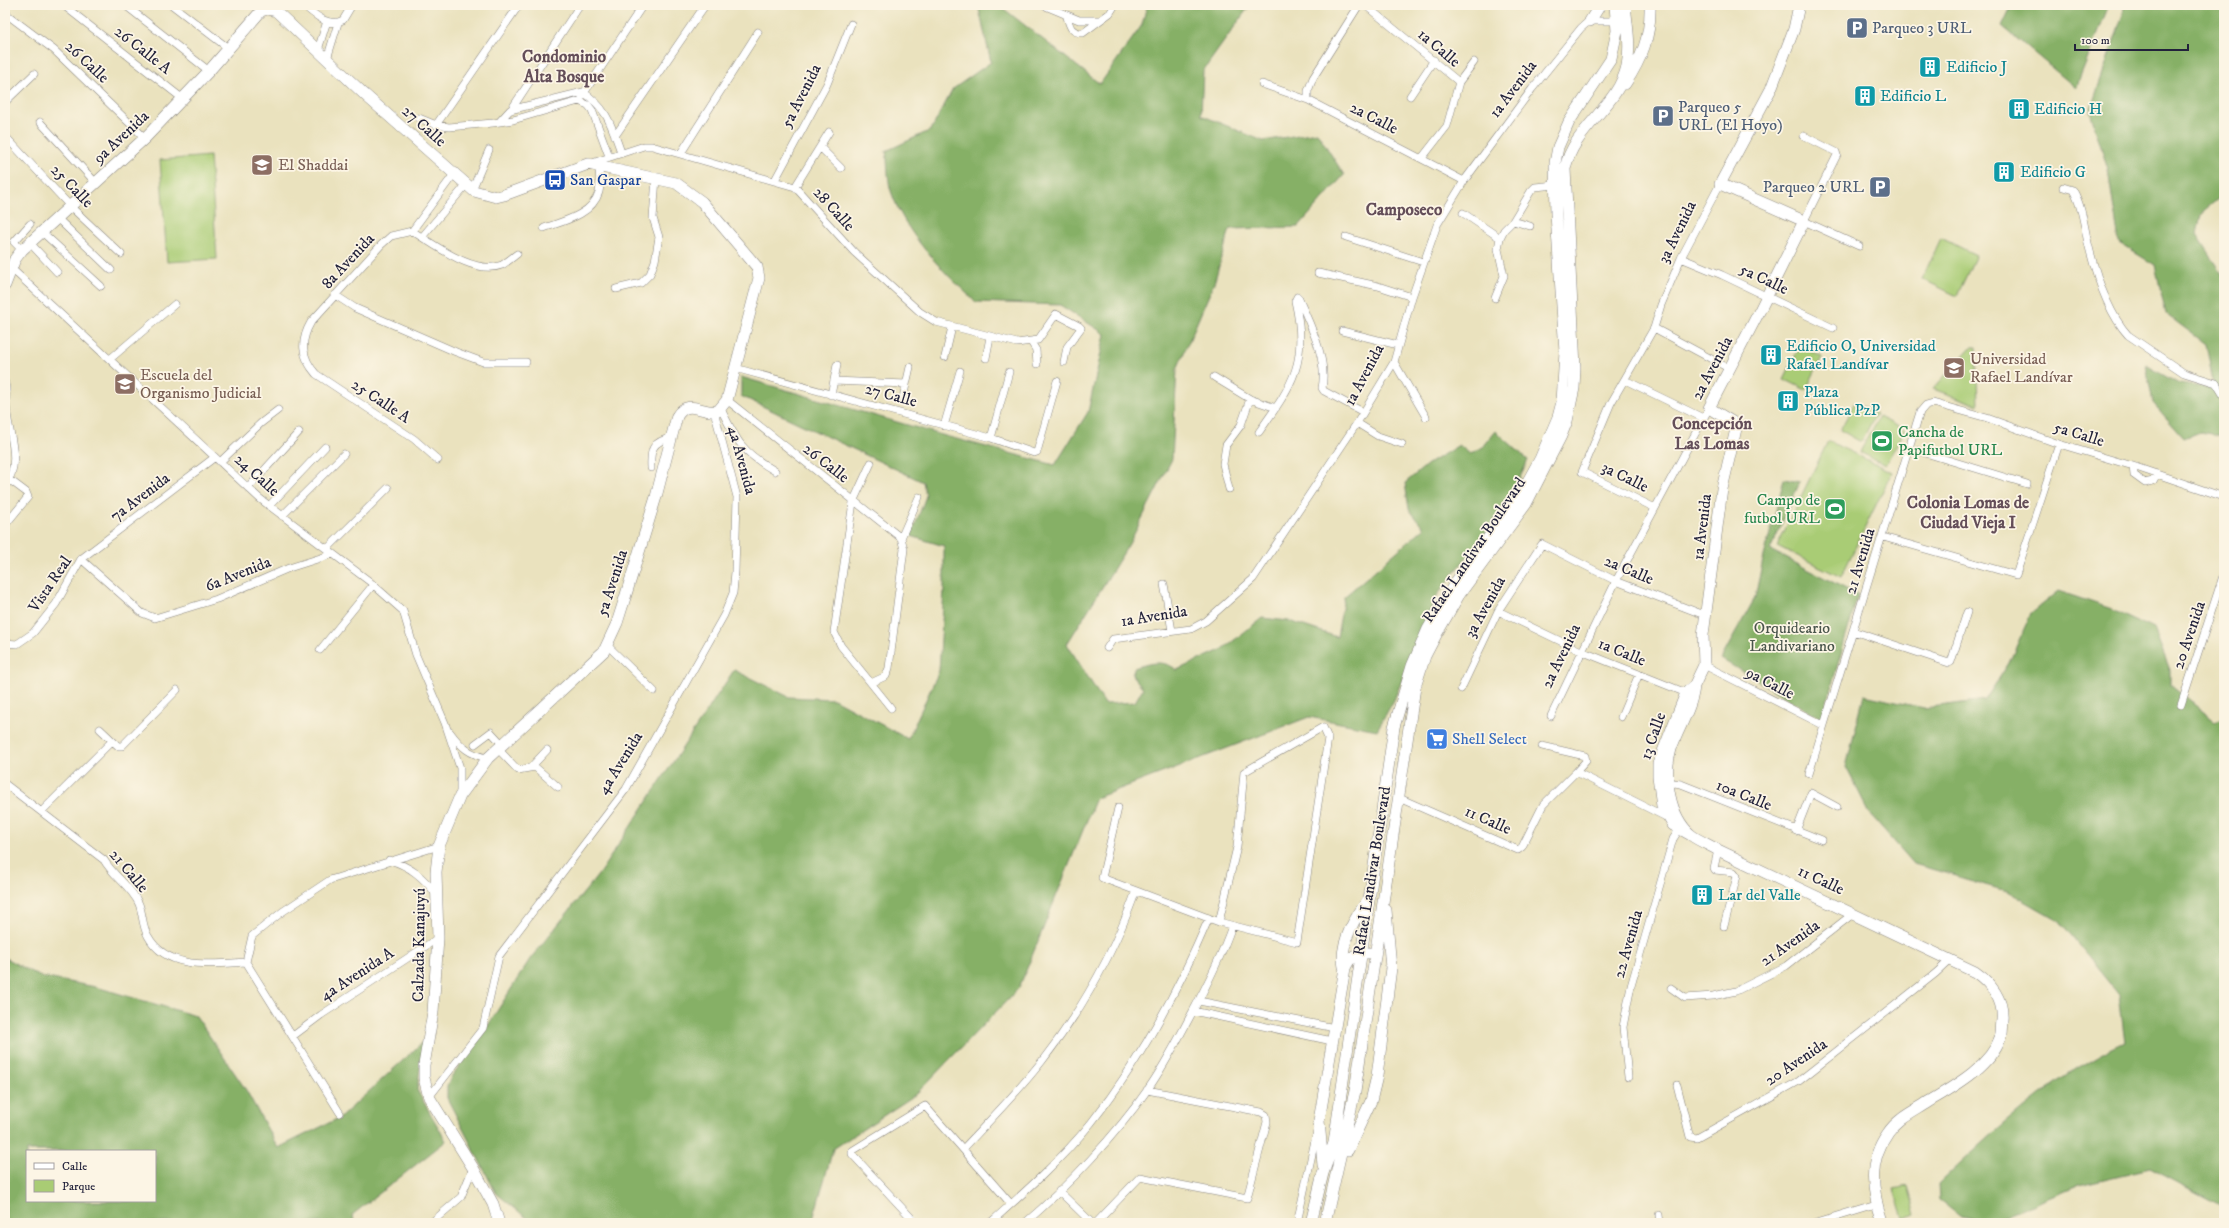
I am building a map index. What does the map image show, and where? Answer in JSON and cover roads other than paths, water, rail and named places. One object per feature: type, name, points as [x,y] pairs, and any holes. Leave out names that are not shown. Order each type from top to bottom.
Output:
[{"type":"street","points":[[125,5],[209,71]]},
{"type":"street","points":[[172,5],[228,48]]},
{"type":"street","points":[[303,5],[327,22],[338,23],[343,20],[352,5]]},
{"type":"street","points":[[436,125],[519,5]]},
{"type":"street","points":[[499,122],[510,110],[580,5]]},
{"type":"street","points":[[419,118],[436,125],[449,127],[499,122],[513,120],[579,101],[583,92],[643,5]]},
{"type":"street","points":[[615,136],[704,8],[702,5]]},
{"type":"street","points":[[1043,5],[1068,17],[1079,20],[1098,20]]},
{"type":"street","points":[[1068,17],[1070,28],[1078,33],[1084,33],[1098,20],[1110,13],[1115,5]]},
{"type":"street","points":[[1308,100],[1308,91],[1313,78],[1359,5]]},
{"type":"street","name":"1a Calle","points":[[1365,5],[1459,82]]},
{"type":"street","points":[[1590,21],[1600,5]]},
{"type":"street","name":"Rafael Landivar Boulevard","points":[[1311,1223],[1323,1173],[1334,1143],[1363,952],[1394,728],[1412,666],[1428,629],[1444,600],[1522,492],[1553,432],[1562,402],[1565,352],[1555,163],[1564,130],[1578,106],[1611,59],[1617,32],[1615,5]]},
{"type":"street","name":"Rafael Landivar Boulevard","points":[[1326,1223],[1355,1091],[1415,687],[1425,656],[1459,595],[1530,497],[1567,421],[1574,388],[1575,367],[1565,169],[1566,160],[1583,132],[1614,96],[1627,66],[1628,43],[1625,5]]},
{"type":"street","points":[[1614,96],[1630,76],[1644,51],[1649,31],[1650,5]]},
{"type":"street","name":"3a Avenida","points":[[1582,472],[1611,404],[1654,328],[1661,305],[1681,258],[1771,89],[1794,28],[1799,5]]},
{"type":"street","name":"26 Calle A","points":[[67,8],[183,99]]},
{"type":"street","name":"27 Calle","points":[[261,11],[268,9],[276,12],[469,187],[487,195],[500,196],[593,165]]},
{"type":"street","name":"9a Avenida","points":[[5,285],[15,259],[26,247],[145,138],[209,71],[261,11]]},
{"type":"street","name":"26 Calle","points":[[5,13],[54,50],[145,138]]},
{"type":"street","points":[[1590,21],[1616,20]]},
{"type":"street","name":"1a Avenida","points":[[1107,648],[1113,639],[1191,629],[1206,622],[1237,592],[1247,586],[1357,423],[1394,362],[1412,297],[1437,225],[1464,181],[1532,89],[1581,28],[1590,21]]},
{"type":"street","points":[[318,50],[327,22]]},
{"type":"street","points":[[327,59],[338,23]]},
{"type":"street","name":"5a Avenida","points":[[775,180],[827,84],[851,24]]},
{"type":"street","points":[[681,153],[758,32]]},
{"type":"street","points":[[1410,96],[1434,60]]},
{"type":"street","points":[[1422,158],[1447,126],[1459,82],[1474,62]]},
{"type":"street","points":[[5,102],[34,74]]},
{"type":"street","name":"2a Calle","points":[[1265,86],[1308,100],[1464,181]]},
{"type":"street","points":[[510,110],[583,92],[598,102],[602,107],[621,152]]},
{"type":"street","points":[[579,101],[592,110],[609,156]]},
{"type":"street","points":[[510,110],[513,120]]},
{"type":"street","points":[[40,122],[96,183]]},
{"type":"street","points":[[795,187],[829,132]]},
{"type":"street","name":"25 Calle","points":[[5,136],[70,206],[121,254]]},
{"type":"street","name":"2a Avenida","points":[[1551,716],[1616,581],[1730,369],[1837,155],[1836,152],[1804,136]]},
{"type":"street","name":"28 Calle","points":[[593,165],[609,156],[621,152],[644,146],[652,146],[681,153],[795,187],[854,252],[920,312],[936,322],[990,337],[1017,343],[1034,341]]},
{"type":"street","points":[[820,147],[841,168]]},
{"type":"street","points":[[422,237],[469,187],[489,150]]},
{"type":"street","points":[[544,228],[586,212],[594,202],[599,192],[593,165]]},
{"type":"street","name":"4a Avenida","points":[[429,1097],[483,1028],[497,963],[501,954],[626,789],[724,615],[733,593],[737,497],[720,407],[735,368],[759,278],[757,267],[691,192],[676,183],[593,165]]},
{"type":"street","points":[[454,174],[412,231],[452,256],[470,263],[494,266],[502,264],[517,254]]},
{"type":"street","points":[[616,289],[641,283],[650,274],[655,261],[659,237],[653,218],[656,178]]},
{"type":"street","points":[[1720,184],[1859,246]]},
{"type":"street","points":[[1495,298],[1504,276],[1498,249],[1500,238],[1504,230],[1513,221],[1535,187],[1555,185]]},
{"type":"street","points":[[2063,186],[2073,190],[2080,202],[2089,246],[2114,317],[2123,329],[2128,335],[2184,373],[2216,383],[2224,396]]},
{"type":"street","points":[[1463,213],[1500,238]]},
{"type":"street","points":[[57,218],[111,270]]},
{"type":"street","points":[[1513,221],[1530,226]]},
{"type":"street","points":[[30,224],[14,242],[26,247],[57,272]]},
{"type":"street","name":"8a Avenida","points":[[308,365],[304,350],[304,335],[311,322],[391,236],[412,231]]},
{"type":"street","points":[[42,232],[101,286]]},
{"type":"street","points":[[1346,237],[1423,262]]},
{"type":"street","name":"5a Calle","points":[[1681,258],[1767,296],[1833,328]]},
{"type":"street","name":"24 Calle","points":[[12,269],[248,488],[269,506],[373,585],[403,611],[416,655],[445,723],[460,768],[460,796]]},
{"type":"street","points":[[1318,273],[1378,286],[1412,297]]},
{"type":"street","points":[[335,295],[355,308],[456,352],[483,362],[526,362]]},
{"type":"street","points":[[1259,432],[1292,383],[1300,358],[1301,330],[1295,301],[1297,297],[1300,299],[1325,375],[1322,388],[1363,412]]},
{"type":"street","points":[[110,359],[175,304]]},
{"type":"street","points":[[1037,364],[1034,341],[1056,314],[1081,328],[1067,347],[1064,362]]},
{"type":"street","points":[[945,357],[952,327]]},
{"type":"street","points":[[1654,328],[1730,369]]},
{"type":"street","points":[[1342,330],[1398,345]]},
{"type":"street","points":[[986,358],[990,337]]},
{"type":"street","points":[[1394,362],[1426,417]]},
{"type":"street","name":"25 Calle A","points":[[308,365],[326,382],[414,439],[438,460]]},
{"type":"street","points":[[831,395],[837,365]]},
{"type":"street","points":[[903,398],[910,367]]},
{"type":"street","name":"27 Calle","points":[[735,368],[1037,452],[1057,381]]},
{"type":"street","points":[[944,426],[960,370]]},
{"type":"street","points":[[991,438],[1008,372]]},
{"type":"street","points":[[1214,377],[1250,399],[1276,408]]},
{"type":"street","points":[[1625,380],[1703,418]]},
{"type":"street","points":[[834,381],[906,384]]},
{"type":"street","points":[[5,383],[7,391],[6,402],[13,439],[14,462],[10,480],[5,486]]},
{"type":"street","points":[[1229,489],[1223,464],[1226,445],[1241,425],[1250,399]]},
{"type":"street","name":"5a Calle","points":[[1926,405],[1933,403],[1987,418],[2059,444],[2133,466],[2224,497]]},
{"type":"street","name":"21 Avenida","points":[[1809,774],[1920,412],[1926,405]]},
{"type":"street","name":"5a Avenida","points":[[488,758],[604,651],[621,609],[656,497],[680,411],[689,406],[699,408]]},
{"type":"street","points":[[720,407],[730,429],[742,449],[775,471]]},
{"type":"street","name":"26 Calle","points":[[720,407],[902,538]]},
{"type":"street","name":"4a Avenida","points":[[699,408],[720,407]]},
{"type":"street","name":"1a Avenida","points":[[1704,665],[1703,635],[1707,616],[1722,489],[1736,429],[1734,423],[1709,408]]},
{"type":"street","name":"7a Avenida","points":[[81,559],[218,459],[278,410]]},
{"type":"street","points":[[1357,423],[1378,436],[1402,444]]},
{"type":"street","points":[[248,488],[299,432]]},
{"type":"street","points":[[651,468],[651,457],[655,445],[662,440],[672,438]]},
{"type":"street","points":[[1883,536],[2016,575],[2059,444]]},
{"type":"street","points":[[269,506],[325,447]]},
{"type":"street","points":[[1909,448],[2027,484]]},
{"type":"street","points":[[282,516],[344,454]]},
{"type":"street","points":[[871,463],[853,502],[834,632],[841,646],[891,708]]},
{"type":"street","points":[[2133,466],[2134,475],[2145,483],[2153,481],[2157,474]]},
{"type":"street","name":"3a Calle","points":[[1582,472],[1655,508]]},
{"type":"street","points":[[6,524],[28,496],[10,480]]},
{"type":"street","points":[[330,552],[388,488]]},
{"type":"street","points":[[871,684],[886,676],[889,668],[904,549],[902,538],[919,498]]},
{"type":"street","name":"2a Calle","points":[[1542,544],[1616,581],[1707,616]]},
{"type":"street","name":"3a Avenida","points":[[1461,689],[1498,611],[1542,544]]},
{"type":"street","name":"6a Avenida","points":[[152,618],[217,599],[330,552]]},
{"type":"street","name":"Vista Real","points":[[5,643],[17,644],[33,633],[56,604],[81,559],[142,613],[152,618]]},
{"type":"street","name":"20 Avenida","points":[[2181,705],[2224,573]]},
{"type":"street","points":[[1164,584],[1172,631]]},
{"type":"street","points":[[320,650],[373,585]]},
{"type":"street","name":"1a Calle","points":[[1498,611],[1581,651],[1639,674],[1691,692]]},
{"type":"street","points":[[1854,631],[1949,663],[1951,662],[1967,612]]},
{"type":"street","points":[[607,645],[654,691]]},
{"type":"street","name":"13 Calle","points":[[1681,827],[1673,825],[1662,806],[1658,764],[1704,665]]},
{"type":"street","name":"9a Calle","points":[[1704,665],[1823,725]]},
{"type":"street","points":[[1621,717],[1639,674]]},
{"type":"street","points":[[100,729],[118,746],[122,746],[177,690]]},
{"type":"street","name":"13 Calle","points":[[1681,827],[1673,807],[1669,785],[1669,760],[1671,749],[1691,692]]},
{"type":"street","name":"24 Calle","points":[[445,723],[464,749],[476,756],[488,758]]},
{"type":"street","points":[[1118,808],[1102,878],[1219,922],[1298,942],[1328,738],[1323,727],[1244,772],[1237,848],[1219,922]]},
{"type":"street","points":[[475,744],[489,732],[518,770],[532,766],[547,750]]},
{"type":"street","points":[[42,811],[112,741]]},
{"type":"street","points":[[1542,746],[1585,756],[1586,761],[1576,772],[1669,818]]},
{"type":"street","name":"Calzada Kanajuyú","points":[[488,758],[460,796],[439,846],[436,872],[438,938],[434,1012],[424,1065],[424,1078],[429,1097],[493,1204],[499,1223]]},
{"type":"street","points":[[532,766],[558,787]]},
{"type":"street","name":"11 Calle","points":[[1399,798],[1518,850],[1522,847],[1543,805],[1576,772]]},
{"type":"street","name":"21 Calle","points":[[5,784],[104,860],[138,903],[144,928],[153,944],[160,950],[175,960],[205,964],[246,962]]},
{"type":"street","name":"10a Calle","points":[[1669,785],[1680,784],[1822,840]]},
{"type":"street","points":[[1660,795],[1669,785]]},
{"type":"street","points":[[1796,831],[1811,793],[1837,807]]},
{"type":"street","name":"11 Calle","points":[[1681,827],[1718,850],[1854,912],[1975,972],[1990,985],[1998,996],[2002,1013],[2000,1037],[1993,1051],[1981,1064],[1963,1079],[1904,1116],[1882,1141],[1872,1172],[1876,1205],[1883,1223]]},
{"type":"street","name":"22 Avenida","points":[[1628,1077],[1623,1027],[1631,986],[1673,839],[1681,827]]},
{"type":"street","points":[[340,1113],[246,962],[252,936],[282,912],[330,880],[389,860],[439,846]]},
{"type":"street","points":[[1718,850],[1713,865],[1715,870],[1734,872],[1737,876],[1724,926]]},
{"type":"street","points":[[389,860],[411,869],[427,881],[436,894]]},
{"type":"street","points":[[963,1149],[1042,1062],[1074,1016],[1113,948],[1136,890]]},
{"type":"street","points":[[1297,1223],[1319,1121],[1344,968],[1344,952],[1352,924],[1371,895]]},
{"type":"street","points":[[1326,1223],[1335,1206],[1350,1143],[1374,1094],[1391,968],[1390,938],[1384,898]]},
{"type":"street","name":"21 Avenida","points":[[1671,988],[1685,998],[1714,996],[1736,991],[1786,966],[1854,912]]},
{"type":"street","points":[[990,1223],[1054,1164],[1091,1123],[1142,1052],[1177,991],[1209,918]]},
{"type":"street","points":[[1026,1223],[1059,1191],[1108,1138],[1148,1090],[1169,1056],[1199,1001],[1223,952],[1232,926]]},
{"type":"street","name":"4a Avenida A","points":[[293,1036],[321,1015],[438,938]]},
{"type":"street","points":[[1344,968],[1352,956],[1363,952],[1382,957],[1391,968]]},
{"type":"street","name":"20 Avenida","points":[[1677,1084],[1690,1136],[1697,1138],[1799,1081],[1936,973],[1950,959]]},
{"type":"street","points":[[1199,1001],[1335,1028]]},
{"type":"street","points":[[1193,1011],[1332,1041]]},
{"type":"street","points":[[1257,1025],[1258,1012]]},
{"type":"street","points":[[1295,1033],[1297,1020]]},
{"type":"street","points":[[1096,1223],[1140,1177],[1247,1198],[1267,1122],[1266,1116],[1262,1112],[1148,1090]]},
{"type":"street","points":[[916,1223],[852,1154],[852,1151],[925,1106],[1011,1204]]},
{"type":"street","points":[[1319,1121],[1323,1173]]},
{"type":"street","points":[[431,1223],[461,1197],[472,1168]]},
{"type":"street","points":[[1059,1191],[1092,1223]]},
{"type":"street","points":[[1816,1223],[1876,1205]]},
{"type":"place","name":"Parqueo 3 URL","points":[[1857,28]]},
{"type":"place","name":"Edificio J","points":[[1930,67]]},
{"type":"place","name":"Edificio L","points":[[1865,96]]},
{"type":"place","name":"Edificio H","points":[[2019,109]]},
{"type":"place","name":"Parqueo 5 URL (El Hoyo)","points":[[1663,116]]},
{"type":"place","name":"El Shaddai","points":[[262,165]]},
{"type":"place","name":"Edificio G","points":[[2004,172]]},
{"type":"place","name":"San Gaspar","points":[[555,180]]},
{"type":"place","name":"Parqueo 2 URL","points":[[1880,187]]},
{"type":"place","name":"Edificio O, Universidad Rafael Landívar","points":[[1771,355]]},
{"type":"place","name":"Universidad Rafael Landívar","points":[[1954,368]]},
{"type":"place","name":"Escuela del Organismo Judicial","points":[[125,384]]},
{"type":"place","name":"Plaza Pública PzP","points":[[1788,401]]},
{"type":"place","name":"Cancha de Papifutbol URL","points":[[1882,441]]},
{"type":"place","name":"Campo de futbol URL","points":[[1835,509]]},
{"type":"place","name":"Shell Select","points":[[1437,739]]},
{"type":"place","name":"Lar del Valle","points":[[1702,895]]},
{"type":"district","name":"Condominio Alta Bosque","points":[[564,67]]},
{"type":"district","name":"Camposeco","points":[[1404,210]]},
{"type":"district","name":"Concepción Las Lomas","points":[[1712,434]]},
{"type":"district","name":"Colonia Lomas de Ciudad Vieja I","points":[[1968,513]]},
{"type":"park label","name":"Orquideario Landivariano","points":[[1792,637]]}]
